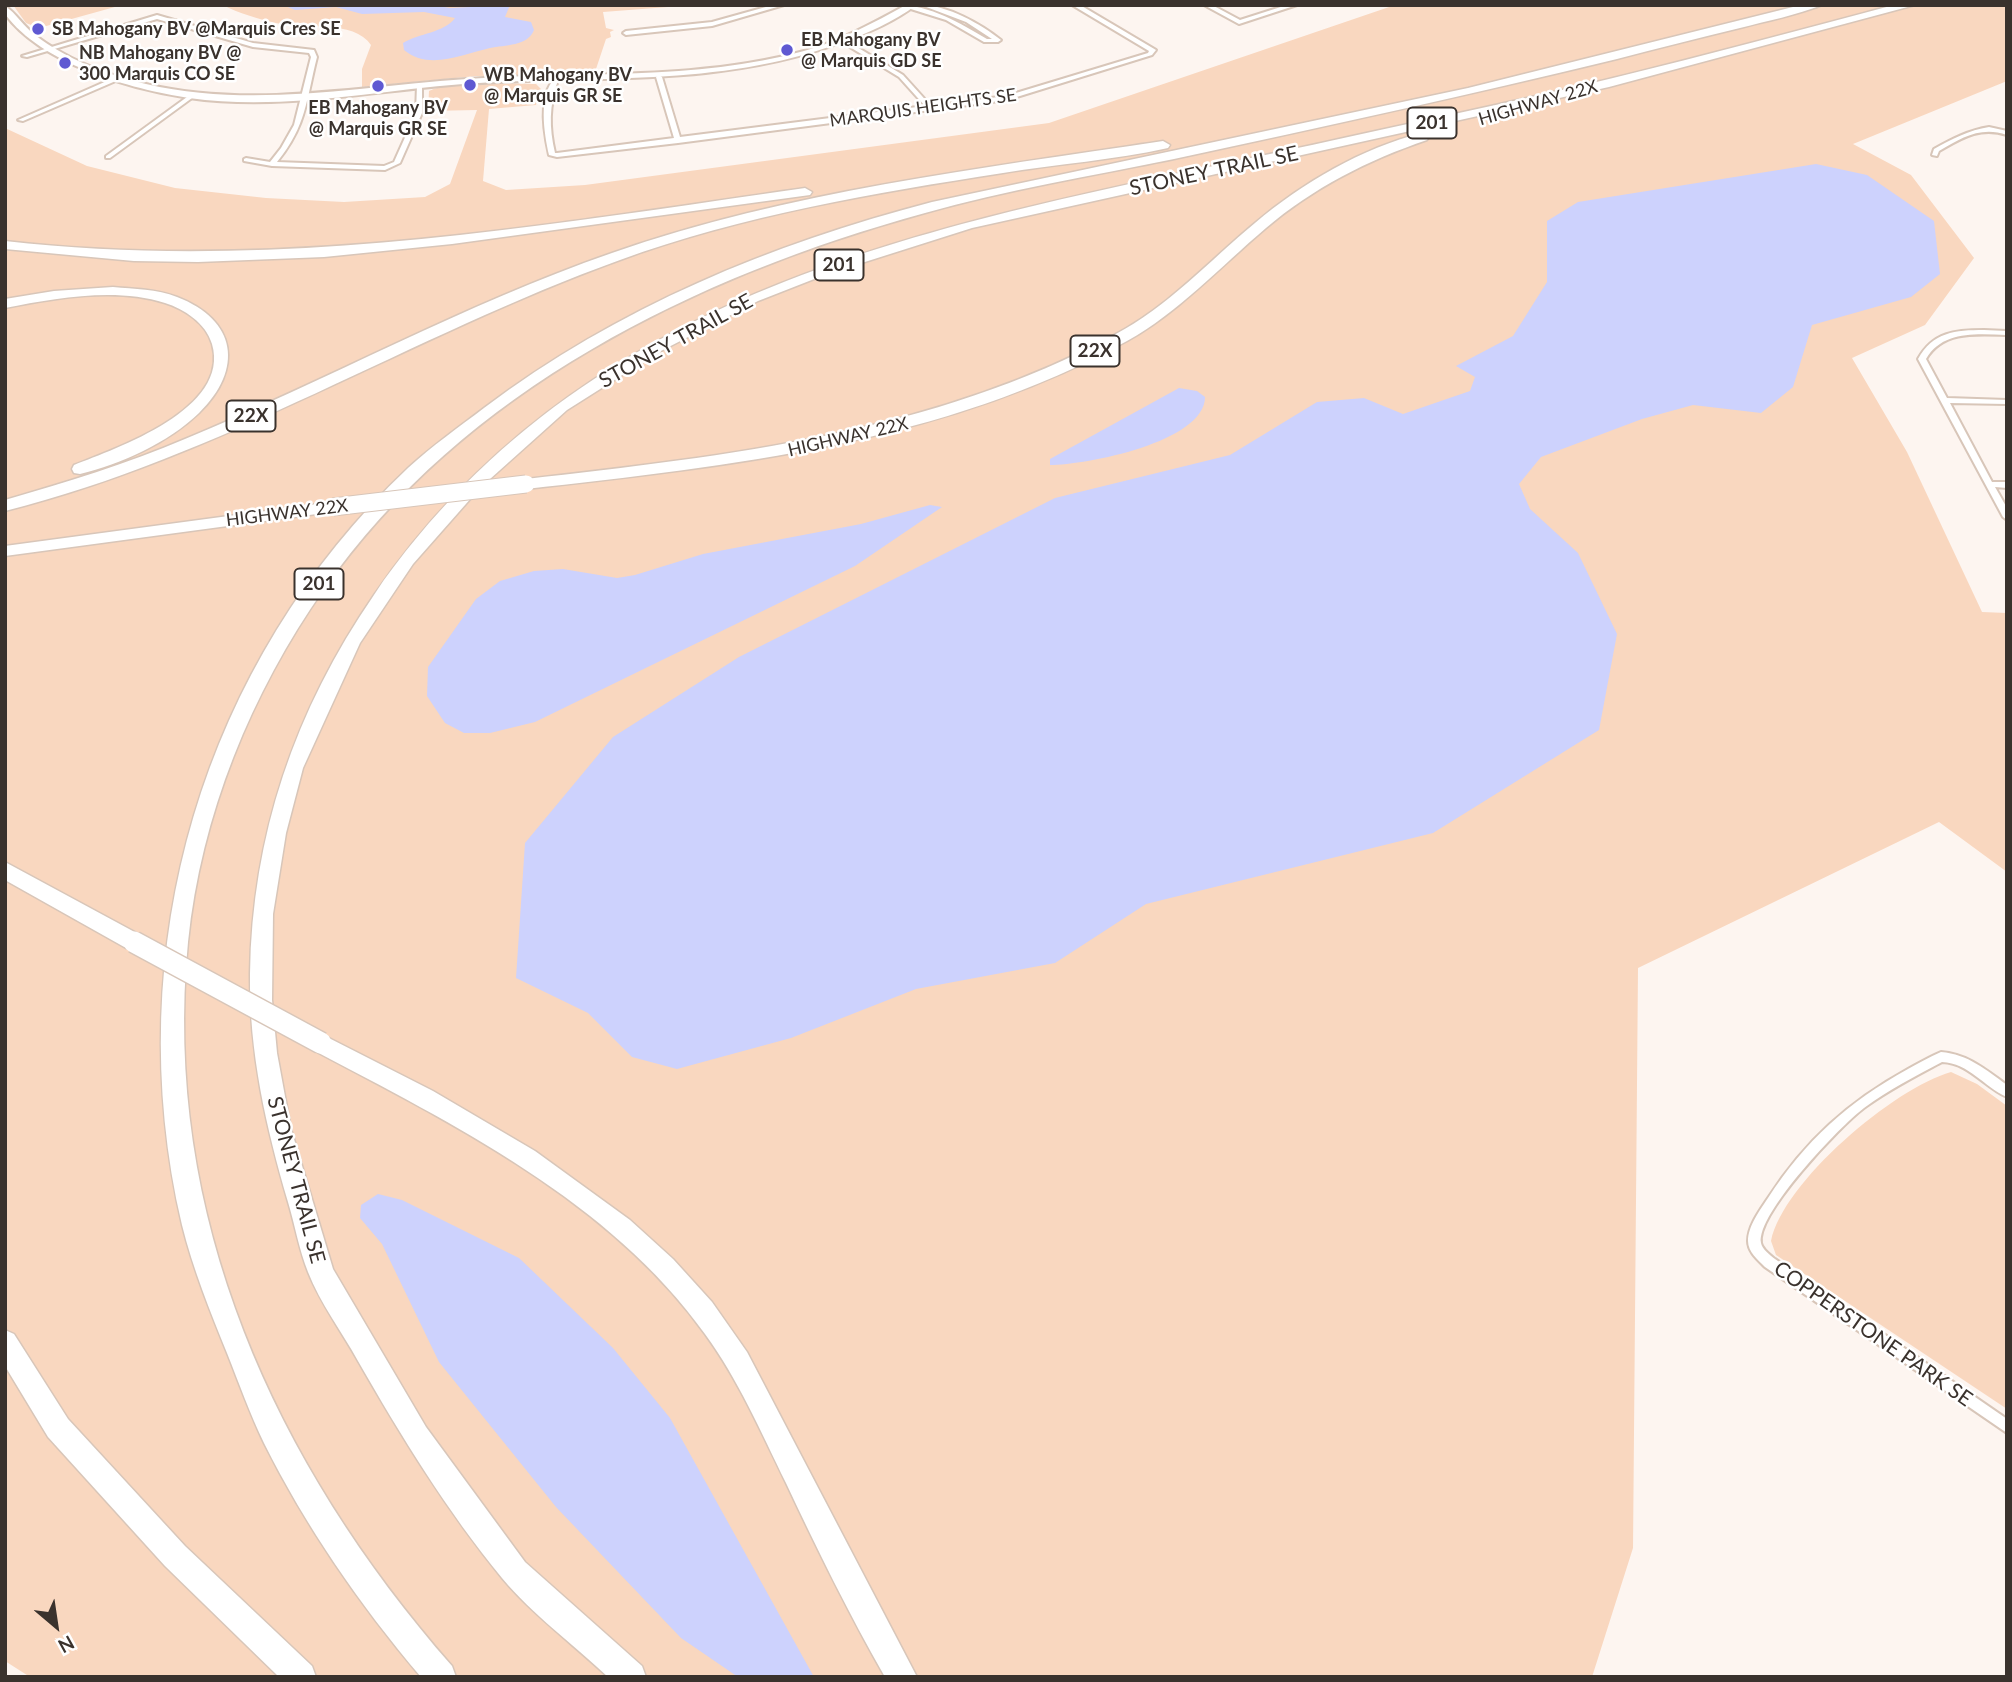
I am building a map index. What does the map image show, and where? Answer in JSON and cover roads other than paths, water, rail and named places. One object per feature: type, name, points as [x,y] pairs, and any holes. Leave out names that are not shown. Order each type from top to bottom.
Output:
[{"type":"highway","name":"STONEY TRAIL SE","points":[[441,1677],[388,1617],[322,1520],[274,1434],[214,1287],[190,1206],[178,1121],[172,1006],[184,893],[212,785],[259,678],[302,606],[359,530],[415,471],[513,392],[611,330],[679,295],[760,260],[849,228],[932,206],[1468,92],[1816,5]]},
{"type":"highway","name":"STONEY TRAIL SE","points":[[631,1677],[514,1572],[416,1436],[321,1272],[279,1129],[264,1040],[262,914],[276,833],[293,768],[351,642],[407,560],[474,484],[561,407],[651,350],[753,298],[878,251],[968,225],[1609,83],[1909,5]]},
{"type":"highway","name":"HIGHWAY 22X","points":[[5,551],[101,536],[786,452],[868,435],[998,396],[1064,368],[1124,336],[1182,295],[1293,201],[1365,159],[1454,127],[1578,94],[1609,83]]},
{"type":"highway","name":"HIGHWAY 22X","points":[[5,506],[81,483],[191,443],[488,307],[621,254],[775,211],[1043,163],[1189,141],[1417,98],[1468,92]]},
{"type":"highway","points":[[5,245],[85,255],[187,260],[330,254],[1043,163]]},
{"type":"highway","points":[[5,304],[85,292],[143,294],[168,300],[194,312],[218,335],[222,351],[214,382],[204,398],[167,430],[70,474],[5,495]]},
{"type":"highway","points":[[5,870],[388,1078],[556,1177],[632,1234],[704,1311],[752,1386],[872,1628],[902,1677]]},
{"type":"highway","points":[[5,1342],[58,1428]]},
{"type":"highway","points":[[5,1360],[58,1428],[174,1556],[300,1677]]},
{"type":"street","points":[[626,33],[712,24],[781,5]]},
{"type":"street","points":[[5,8],[18,24],[47,48],[116,79],[189,98],[251,102],[420,85],[659,77],[755,64],[842,40],[907,6],[954,22],[986,41],[998,40],[968,21],[923,5]]},
{"type":"street","name":"MARQUIS HEIGHTS SE","points":[[555,80],[545,107],[552,155],[678,141],[1030,93],[1150,54],[1153,50],[1075,5]]},
{"type":"street","points":[[1207,5],[1239,22],[1294,5]]},
{"type":"street","points":[[24,56],[166,17],[227,39],[312,51],[314,57],[299,127],[286,149],[272,164]]},
{"type":"street","points":[[842,40],[901,76],[930,108]]},
{"type":"street","points":[[659,77],[678,141]]},
{"type":"street","points":[[21,120],[116,79]]},
{"type":"street","points":[[246,160],[272,164],[386,168],[397,163],[419,113],[420,85]]},
{"type":"street","points":[[108,157],[189,98]]},
{"type":"street","name":"MARQUIS HEIGHTS SE","points":[[799,113],[805,124]]},
{"type":"street","points":[[1935,155],[1945,145],[1986,128],[2007,133]]},
{"type":"street","points":[[2007,333],[1948,335],[1925,349],[1922,359],[2007,517]]},
{"type":"street","points":[[1944,400],[2007,402]]},
{"type":"street","points":[[1989,484],[2007,485]]},
{"type":"street","name":"COPPERSTONE PARK SE","points":[[2007,1092],[1970,1066],[1949,1056],[1941,1057],[1886,1087],[1849,1113],[1818,1144],[1760,1220],[1754,1240],[1756,1250],[1770,1263],[2007,1427]]},
{"type":"water","points":[[283,5],[433,5],[450,8],[510,5],[505,17],[531,22],[534,30],[527,39],[515,44],[446,59],[424,59],[404,50],[403,43],[438,30],[455,18],[424,12],[362,14],[336,7],[295,10]]},
{"type":"water","points":[[1816,164],[1867,175],[1934,221],[1940,274],[1911,297],[1812,325],[1793,387],[1761,413],[1693,405],[1642,419],[1541,457],[1519,484],[1530,509],[1578,553],[1617,634],[1599,730],[1433,833],[1146,904],[1055,963],[916,989],[791,1038],[677,1069],[632,1057],[588,1013],[516,978],[525,843],[613,737],[739,657],[1055,498],[1230,455],[1317,402],[1364,398],[1403,414],[1470,391],[1475,377],[1456,366],[1513,336],[1547,282],[1547,221],[1578,202]]},
{"type":"water","points":[[1179,388],[1197,391],[1205,397],[1200,413],[1186,427],[1141,448],[1089,461],[1050,465],[1050,459]]},
{"type":"water","points":[[930,505],[942,507],[855,566],[535,722],[490,733],[464,733],[445,723],[427,696],[428,667],[476,599],[500,581],[534,571],[563,569],[617,578],[635,575],[703,554],[861,524]]},
{"type":"water","points":[[378,1194],[402,1200],[519,1258],[613,1348],[670,1418],[814,1677],[738,1677],[681,1638],[556,1507],[439,1362],[382,1244],[360,1218],[361,1205]]},
{"type":"place","name":"SB Mahogany BV @Marquis Cres SE","points":[[38,29]]},
{"type":"place","name":"EB Mahogany BV @ Marquis GD SE","points":[[787,50]]},
{"type":"place","name":"NB Mahogany BV @ 300 Marquis CO SE","points":[[65,63]]},
{"type":"place","name":"WB Mahogany BV @ Marquis GR SE","points":[[470,85]]},
{"type":"place","name":"EB Mahogany BV @ Marquis GR SE","points":[[378,86]]}]
